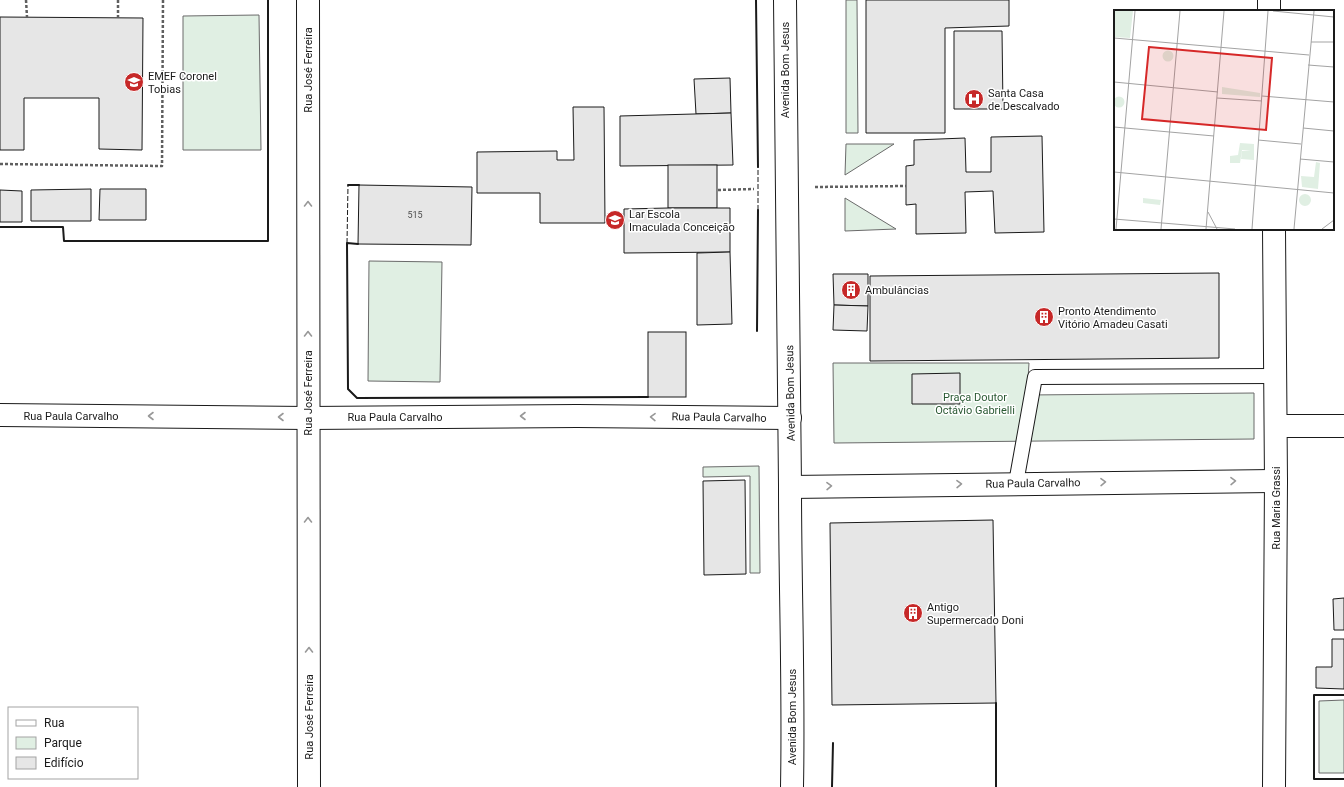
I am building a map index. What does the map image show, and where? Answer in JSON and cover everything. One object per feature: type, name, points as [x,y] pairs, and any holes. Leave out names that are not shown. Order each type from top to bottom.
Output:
[{"type":"street","name":"Rua José Ferreira","points":[[308,0],[309,787]]},
{"type":"street","name":"Avenida Bom Jesus","points":[[785,0],[793,723],[792,787]]},
{"type":"street","name":"Rua Maria Grassi","points":[[1274,230],[1276,481],[1274,787]]},
{"type":"street","name":"Rua Paula Carvalho","points":[[0,415],[308,418],[585,416],[790,418]]},
{"type":"street","points":[[1276,426],[1344,426]]},
{"type":"street","name":"Rua Paula Carvalho","points":[[790,486],[1276,481]]},
{"type":"lane","points":[[1016,483],[1036,378],[1275,376]]},
{"type":"path","points":[[26,0],[27,17]]},
{"type":"path","points":[[118,0],[118,18]]},
{"type":"path","points":[[0,164],[162,166],[163,0]]},
{"type":"path","points":[[786,188],[906,186]]},
{"type":"path","points":[[718,190],[754,189]]},
{"type":"green space","points":[[846,0],[857,0],[858,133],[846,133]]},
{"type":"green space","points":[[259,15],[261,150],[183,150],[183,16]]},
{"type":"green space","points":[[846,144],[894,144],[845,175]]},
{"type":"green space","points":[[845,198],[896,229],[845,231]]},
{"type":"green space","points":[[369,261],[442,262],[440,382],[368,381]]},
{"type":"green space","name":"Praça Doutor Octávio Gabrielli","points":[[833,363],[1029,363],[1027,395],[1254,393],[1254,439],[834,443]]},
{"type":"green space","points":[[759,466],[760,573],[750,573],[750,476],[703,477],[703,467]]},
{"type":"green space","points":[[1344,700],[1344,773],[1319,773],[1319,701]]},
{"type":"building","points":[[866,0],[1009,0],[1009,26],[945,28],[945,133],[866,133]]},
{"type":"building","points":[[0,17],[143,18],[142,150],[99,149],[99,98],[24,98],[24,150],[0,150]]},
{"type":"building","points":[[954,31],[1002,31],[1003,109],[954,109]]},
{"type":"building","points":[[730,78],[731,113],[696,114],[694,79]]},
{"type":"building","points":[[573,107],[604,107],[605,223],[540,223],[540,193],[477,193],[477,152],[557,151],[557,160],[574,160]]},
{"type":"building","points":[[731,113],[733,165],[620,166],[620,116]]},
{"type":"building","points":[[1042,136],[1044,232],[995,233],[993,191],[965,192],[966,233],[916,234],[916,204],[906,205],[906,166],[914,165],[914,140],[965,138],[966,172],[991,172],[991,137]]},
{"type":"building","points":[[668,165],[717,165],[717,208],[668,208]]},
{"type":"building","points":[[359,185],[472,187],[471,245],[358,244]]},
{"type":"building","points":[[91,189],[91,221],[31,221],[31,190]]},
{"type":"building","points":[[100,189],[146,189],[146,220],[99,220]]},
{"type":"building","points":[[0,190],[22,191],[22,222],[0,222]]},
{"type":"building","points":[[730,208],[730,252],[624,253],[624,209]]},
{"type":"building","points":[[730,252],[732,324],[697,325],[697,253]]},
{"type":"building","name":"Pronto Atendimento Vitório Amadeu Casati","points":[[1219,273],[1219,358],[870,361],[870,276]]},
{"type":"building","name":"Ambulâncias","points":[[833,274],[868,274],[868,306],[834,305]]},
{"type":"building","points":[[834,305],[868,306],[867,331],[833,330]]},
{"type":"building","points":[[648,332],[686,332],[686,397],[648,397]]},
{"type":"building","points":[[960,373],[960,404],[912,404],[912,374]]},
{"type":"building","points":[[745,480],[746,574],[704,575],[703,481]]},
{"type":"building","name":"Antigo Supermercado Doni","points":[[993,520],[996,703],[832,705],[830,523]]},
{"type":"building","points":[[1344,598],[1344,630],[1334,630],[1333,599]]},
{"type":"building","points":[[1332,639],[1344,639],[1344,689],[1316,688],[1316,667],[1332,667]]},
{"type":"fence","points":[[758,167],[758,210]]},
{"type":"fence","points":[[347,243],[348,185]]},
{"type":"wall","points":[[0,227],[63,227],[64,241],[268,241],[268,0]]},
{"type":"wall","points":[[756,0],[758,167]]},
{"type":"wall","points":[[348,185],[359,185]]},
{"type":"wall","points":[[757,331],[758,210]]},
{"type":"wall","points":[[358,244],[347,243],[348,389],[357,398],[648,397]]},
{"type":"wall","points":[[1344,695],[1314,695],[1314,779],[1344,779]]},
{"type":"wall","points":[[996,703],[996,787]]},
{"type":"wall","points":[[832,787],[833,743]]},
{"type":"place","name":"EMEF Coronel Tobias","points":[[134,82]]},
{"type":"place","name":"Santa Casa de Descalvado","points":[[974,99]]},
{"type":"place","name":"Lar Escola Imaculada Conceição","points":[[615,220]]},
{"type":"place","name":"Ambulâncias","points":[[851,290]]},
{"type":"place","name":"Pronto Atendimento Vitório Amadeu Casati","points":[[1044,317]]},
{"type":"place","name":"Antigo Supermercado Doni","points":[[913,613]]}]
